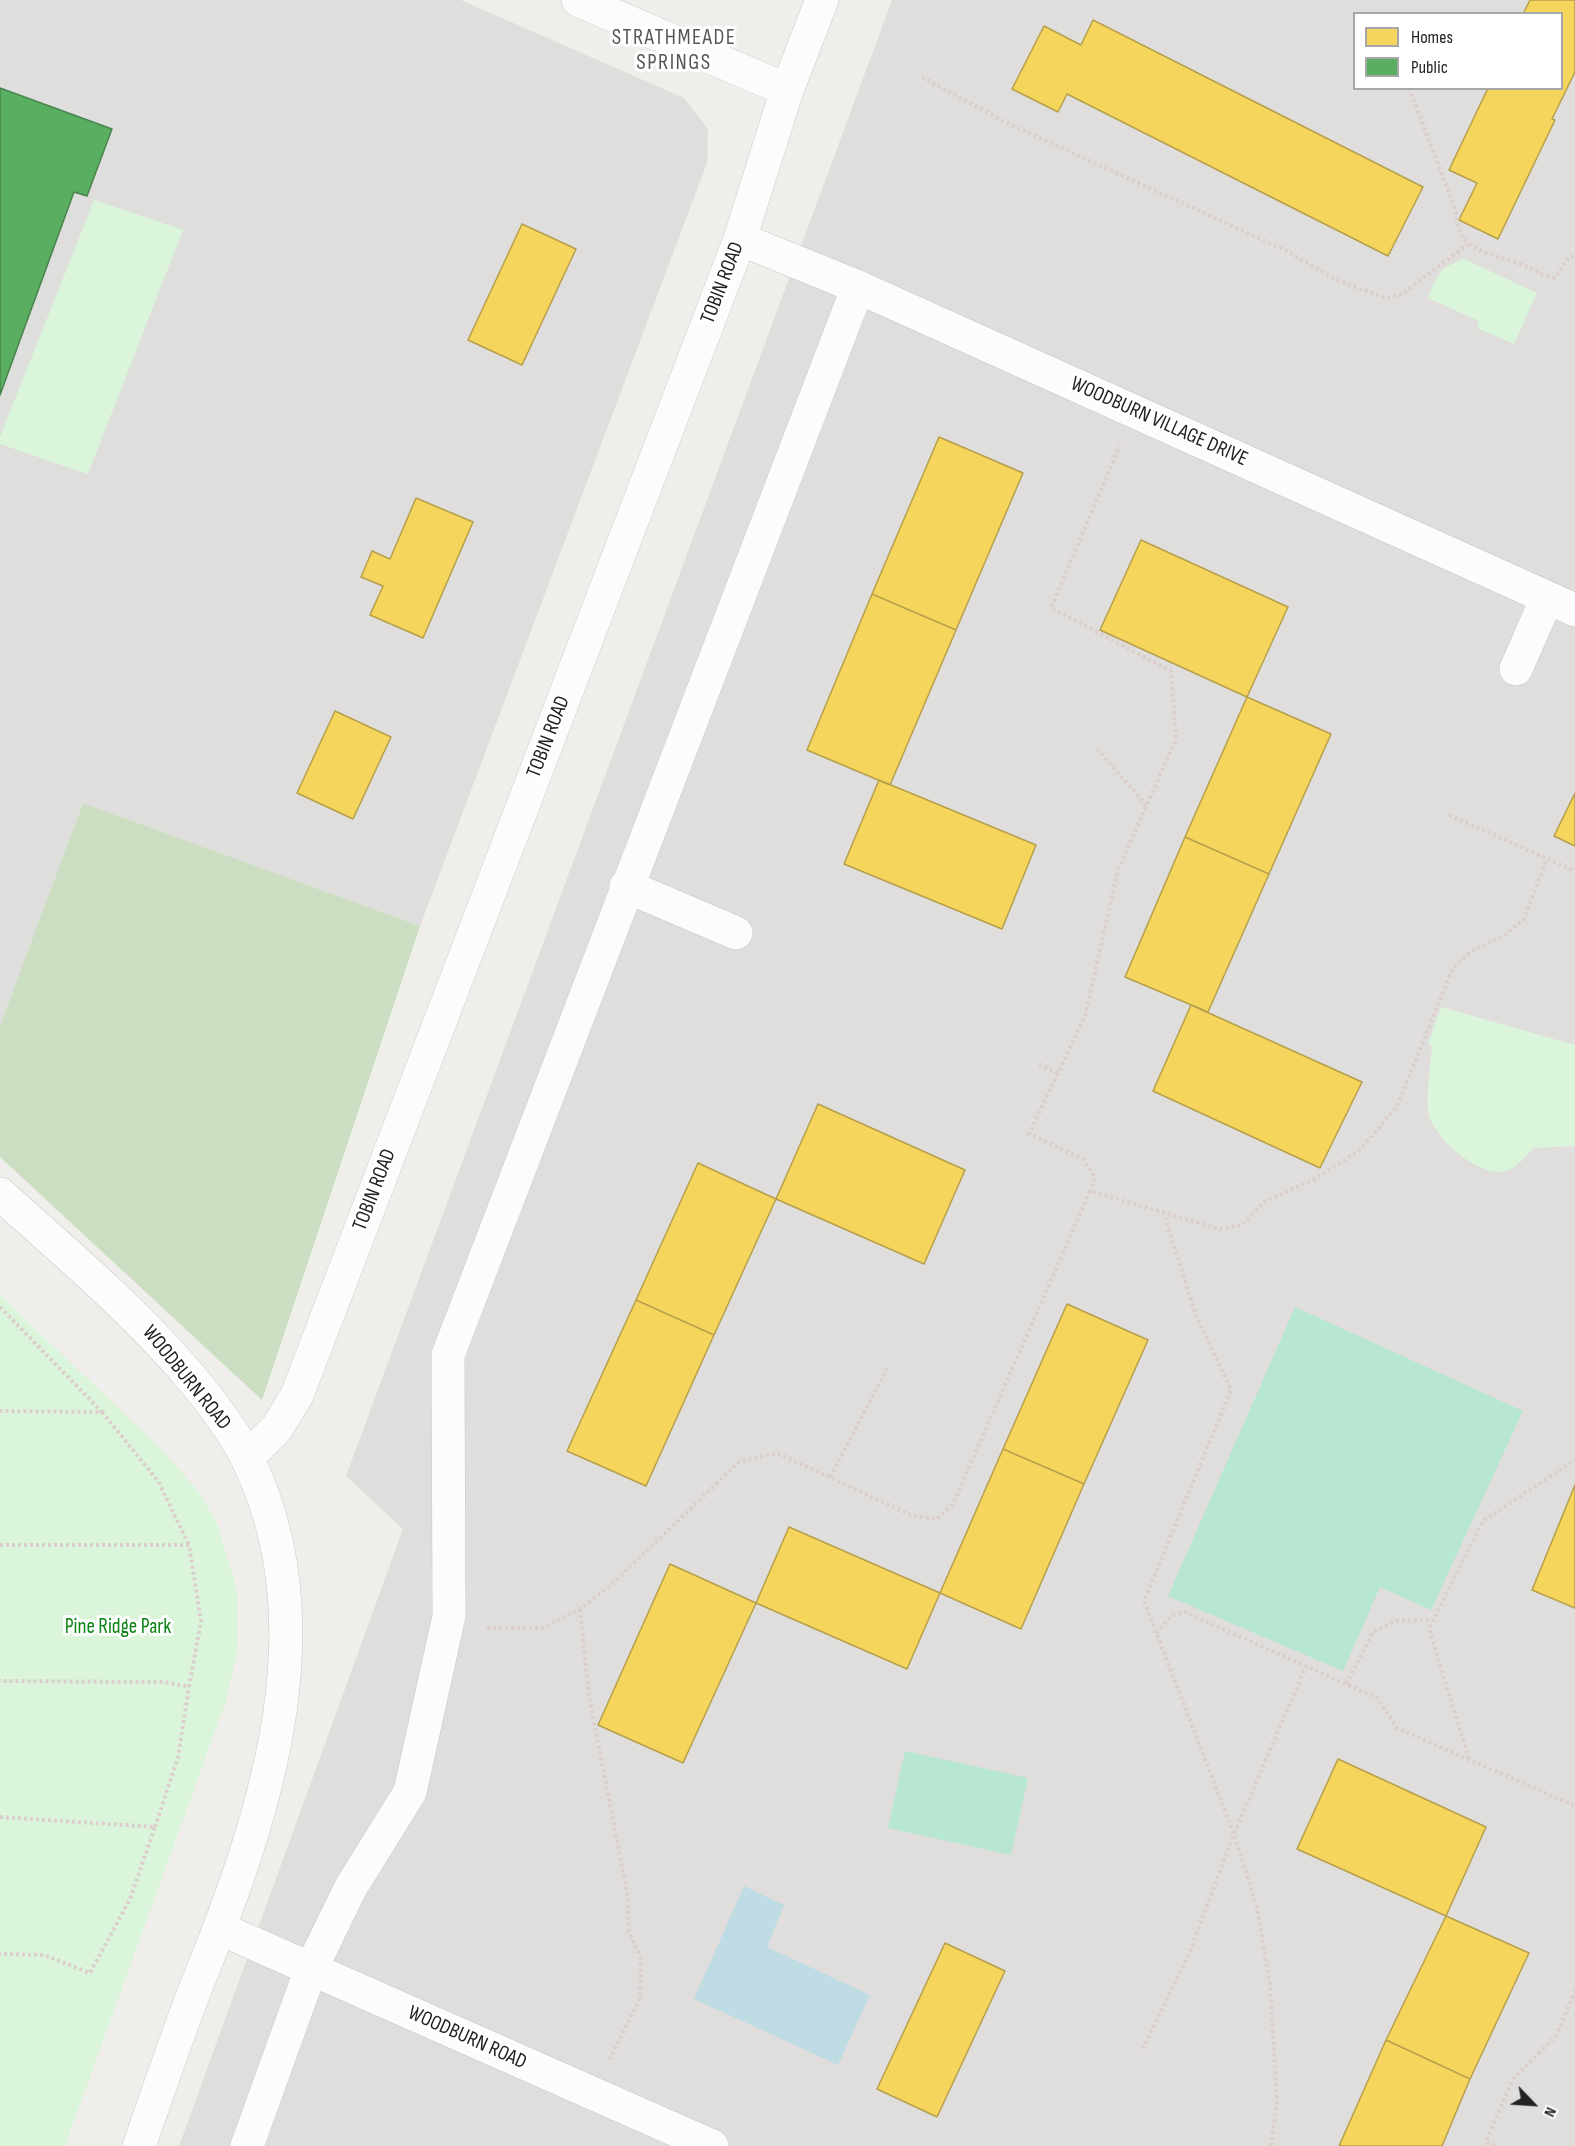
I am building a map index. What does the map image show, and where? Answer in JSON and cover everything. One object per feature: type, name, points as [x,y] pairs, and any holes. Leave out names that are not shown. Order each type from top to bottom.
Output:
[{"type":"street","points":[[578,0],[787,90]]},
{"type":"street","name":"TOBIN ROAD","points":[[247,1458],[277,1428],[297,1395],[740,239],[787,90],[822,0]]},
{"type":"street","name":"WOODBURN VILLAGE DRIVE","points":[[740,239],[858,287],[1561,604]]},
{"type":"street","points":[[247,2146],[311,1969],[351,1887],[410,1792],[447,1625],[448,1355],[626,886],[858,287]]},
{"type":"street","points":[[1516,669],[1561,604]]},
{"type":"street","points":[[626,886],[736,933]]},
{"type":"street","name":"WOODBURN ROAD","points":[[0,1194],[151,1331],[214,1405],[247,1458],[271,1517],[283,1579],[286,1650],[281,1714],[267,1777],[221,1929],[204,1967],[139,2146]]},
{"type":"street","name":"WOODBURN ROAD","points":[[221,1929],[712,2146]]},
{"type":"path","points":[[922,77],[1007,123],[1287,251],[1334,279],[1385,298],[1401,295],[1468,244]]},
{"type":"path","points":[[1410,90],[1456,211],[1455,227],[1468,244],[1484,253],[1523,265],[1537,274],[1555,278],[1569,257],[1575,256]]},
{"type":"path","points":[[447,1625],[513,1630],[542,1628],[580,1608],[611,1585],[739,1462],[777,1453],[913,1515],[937,1519],[953,1504],[1095,1177],[1083,1159],[1029,1134],[1085,1016],[1118,870],[1176,739],[1171,671],[1051,608],[1135,412]]},
{"type":"path","points":[[1097,749],[1146,805]]},
{"type":"path","points":[[1449,815],[1575,871]]},
{"type":"path","points":[[1090,1191],[1220,1229],[1242,1225],[1264,1202],[1313,1180],[1360,1150],[1397,1106],[1453,968],[1472,951],[1504,936],[1524,920],[1546,859]]},
{"type":"path","points":[[1039,1064],[1058,1073]]},
{"type":"path","points":[[1163,1214],[1196,1316],[1231,1390],[1144,1601],[1234,1834],[1257,1907],[1270,1985],[1277,2103],[1271,2146]]},
{"type":"path","points":[[0,1307],[102,1412],[158,1481],[189,1545],[201,1621],[178,1756],[130,1899],[90,1974],[44,1955],[0,1954]]},
{"type":"path","points":[[830,1478],[888,1367]]},
{"type":"path","points":[[0,1411],[102,1412]]},
{"type":"path","points":[[1469,1759],[1429,1629],[1483,1521],[1575,1460]]},
{"type":"path","points":[[0,1545],[189,1545]]},
{"type":"path","points":[[580,1608],[589,1696],[627,1892],[629,1931],[641,1959],[640,1999],[592,2093]]},
{"type":"path","points":[[1156,1633],[1173,1615],[1185,1612],[1377,1698],[1397,1728],[1575,1806]]},
{"type":"path","points":[[1346,1684],[1372,1632],[1396,1621],[1434,1620]]},
{"type":"path","points":[[1143,2049],[1188,1956],[1234,1834],[1306,1666]]},
{"type":"path","points":[[0,1681],[165,1682],[189,1687]]},
{"type":"path","points":[[0,1817],[155,1827]]},
{"type":"path","points":[[1495,2146],[1486,2142],[1513,2079],[1556,2036],[1575,1991]]},
{"type":"shaded area","points":[[0,0],[382,0],[0,1026]]},
{"type":"shaded area","points":[[0,0],[30,0],[47,6],[53,56],[43,84],[0,67]]},
{"type":"shaded area","points":[[382,0],[461,0],[684,98],[708,129],[707,163],[420,926],[83,803]]},
{"type":"shaded area","points":[[892,0],[1575,0],[1575,2146],[179,2146],[403,1529],[346,1476]]},
{"type":"green space","points":[[94,200],[183,230],[88,474],[0,444],[0,437]]},
{"type":"green space","points":[[1464,259],[1537,293],[1514,344],[1477,328],[1479,321],[1428,298],[1440,273]]},
{"type":"green space","points":[[83,803],[420,926],[262,1400],[0,1157],[0,1026]]},
{"type":"green space","points":[[1441,1007],[1575,1045],[1575,1146],[1533,1148],[1515,1166],[1501,1172],[1480,1167],[1447,1144],[1433,1124],[1428,1109],[1432,1046],[1428,1044]]},
{"type":"green space","name":"Pine Ridge Park","points":[[0,1295],[162,1450],[198,1491],[217,1523],[238,1593],[238,1647],[226,1701],[65,2146],[0,2146]]},
{"type":"green space","points":[[1295,1307],[1523,1411],[1431,1610],[1380,1587],[1343,1671],[1168,1596]]},
{"type":"green space","points":[[905,1751],[1028,1778],[1011,1855],[888,1828]]},
{"type":"water","points":[[744,1886],[784,1905],[767,1947],[870,1995],[838,2065],[694,1999]]},
{"type":"building: Homes","points":[[1530,0],[1575,0],[1575,72],[1552,119],[1555,120],[1498,239],[1459,220],[1477,183],[1449,170],[1487,90],[1563,90],[1563,12],[1524,12]]},
{"type":"building: Homes","points":[[1093,20],[1423,187],[1388,256],[1067,94],[1058,112],[1012,89],[1044,26],[1081,45]]},
{"type":"building: Homes","points":[[522,224],[576,249],[522,365],[468,340]]},
{"type":"building: Homes","points":[[939,437],[1023,473],[956,630],[872,594]]},
{"type":"building: Homes","points":[[416,498],[473,522],[423,638],[370,615],[383,586],[361,577],[372,551],[390,559]]},
{"type":"building: Homes","points":[[1141,540],[1288,607],[1247,697],[1100,630]]},
{"type":"building: Homes","points":[[872,594],[956,630],[890,785],[807,750]]},
{"type":"building: Homes","points":[[1247,697],[1331,734],[1269,874],[1185,837]]},
{"type":"building: Homes","points":[[335,711],[391,737],[353,819],[297,793]]},
{"type":"building: Homes","points":[[879,780],[1036,845],[1002,929],[844,864]]},
{"type":"building: Homes","points":[[1575,793],[1575,846],[1554,836]]},
{"type":"building: Homes","points":[[1185,837],[1269,874],[1208,1012],[1125,977]]},
{"type":"building: Homes","points":[[1191,1005],[1362,1082],[1320,1168],[1153,1091]]},
{"type":"building: Homes","points":[[818,1104],[965,1170],[924,1264],[776,1199]]},
{"type":"building: Homes","points":[[698,1163],[776,1199],[714,1335],[636,1300]]},
{"type":"building: Homes","points":[[636,1300],[714,1335],[646,1486],[567,1451]]},
{"type":"building: Homes","points":[[1067,1304],[1148,1340],[1084,1484],[1003,1449]]},
{"type":"building: Homes","points":[[1003,1449],[1084,1484],[1021,1629],[940,1593]]},
{"type":"building: Homes","points":[[1575,1485],[1575,1608],[1532,1590]]},
{"type":"building: Homes","points":[[789,1527],[940,1593],[907,1669],[756,1603]]},
{"type":"building: Homes","points":[[670,1564],[756,1603],[683,1763],[598,1725]]},
{"type":"building: Homes","points":[[1338,1759],[1486,1827],[1446,1916],[1297,1849]]},
{"type":"building: Homes","points":[[1446,1916],[1529,1953],[1470,2079],[1386,2040]]},
{"type":"building: Homes","points":[[945,1943],[1005,1971],[937,2117],[877,2089]]},
{"type":"building: Homes","points":[[1386,2040],[1470,2079],[1442,2146],[1339,2146]]},
{"type":"building: Public","points":[[0,88],[112,129],[87,196],[74,192],[0,395]]},
{"type":"district","name":"STRATHMEADE SPRINGS","points":[[674,50]]}]
